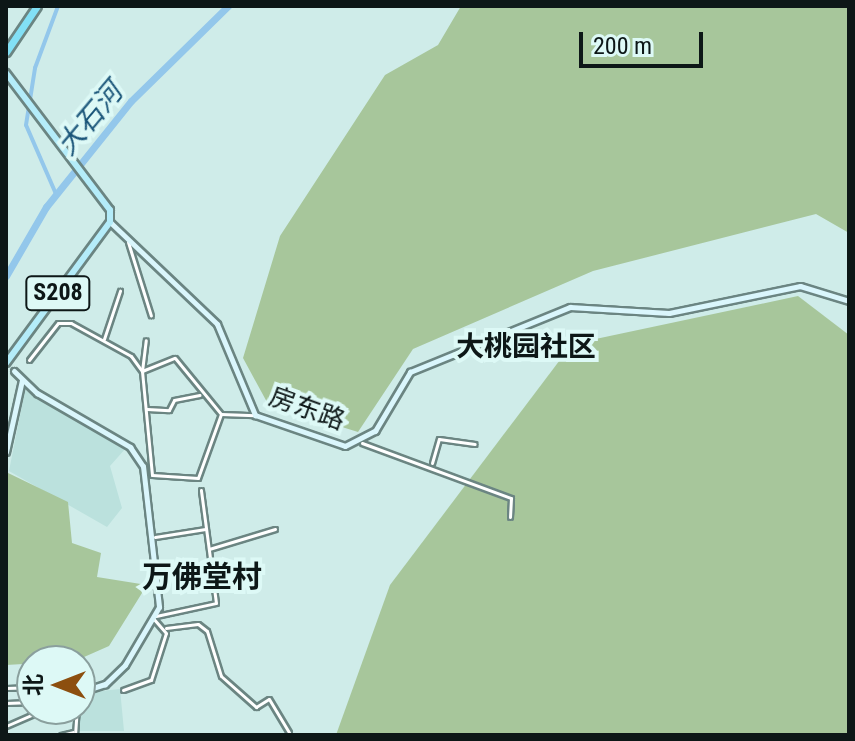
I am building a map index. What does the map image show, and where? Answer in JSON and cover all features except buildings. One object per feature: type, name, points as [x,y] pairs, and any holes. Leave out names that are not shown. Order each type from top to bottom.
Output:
[{"type":"highway","points":[[6,52],[37,6]]},
{"type":"main road","points":[[6,73],[98,185],[110,222]]},
{"type":"main road","name":"房东路","points":[[110,222],[217,324],[255,415],[335,444],[362,443],[410,372],[570,307],[669,313],[787,287],[822,289],[849,301]]},
{"type":"main road","name":"S208","points":[[6,363],[110,222]]},
{"type":"main road","points":[[14,371],[135,452],[155,537],[155,618],[113,676],[96,684]]},
{"type":"main road","points":[[6,452],[22,379]]},
{"type":"street","points":[[127,238],[151,316]]},
{"type":"street","points":[[104,339],[120,291]]},
{"type":"street","points":[[29,360],[58,323],[104,339],[142,371]]},
{"type":"street","points":[[146,340],[142,371],[156,478],[198,478],[221,414]]},
{"type":"street","points":[[142,371],[175,358],[221,414],[255,415]]},
{"type":"street","points":[[147,409],[169,410],[174,400],[202,394]]},
{"type":"street","points":[[432,463],[439,439],[475,444]]},
{"type":"street","points":[[362,443],[393,458],[432,463],[472,488],[511,498],[510,517]]},
{"type":"street","points":[[155,618],[215,606],[201,490]]},
{"type":"street","points":[[155,537],[205,529]]},
{"type":"street","points":[[209,549],[275,529]]},
{"type":"street","points":[[155,618],[166,628],[198,624],[207,631],[221,676],[256,707],[269,699],[289,732]]},
{"type":"street","points":[[123,690],[151,680],[166,628]]},
{"type":"street","points":[[61,735],[75,733]]},
{"type":"shaded area","points":[[25,390],[126,448],[110,466],[122,508],[107,527],[9,471]]},
{"type":"shaded area","points":[[120,689],[124,731],[77,731],[78,725],[96,725],[96,692]]},
{"type":"green space","points":[[461,6],[849,6],[849,233],[816,214],[593,271],[413,349],[358,432],[268,404],[243,358],[280,236],[385,75],[438,45]]},
{"type":"green space","points":[[798,296],[849,335],[849,735],[336,735],[390,585],[572,344]]},
{"type":"green space","points":[[6,472],[68,502],[72,543],[101,553],[97,577],[147,585],[109,646],[96,652],[96,645],[16,645],[16,664],[6,665]]},
{"type":"waterway","points":[[56,194],[26,125],[35,68],[58,6]]},
{"type":"waterway","name":"大石河","points":[[6,276],[46,207],[131,101],[228,6]]},
{"type":"district","name":"大桃园社区","points":[[526,347]]},
{"type":"district","name":"万佛堂村","points":[[202,577]]}]
